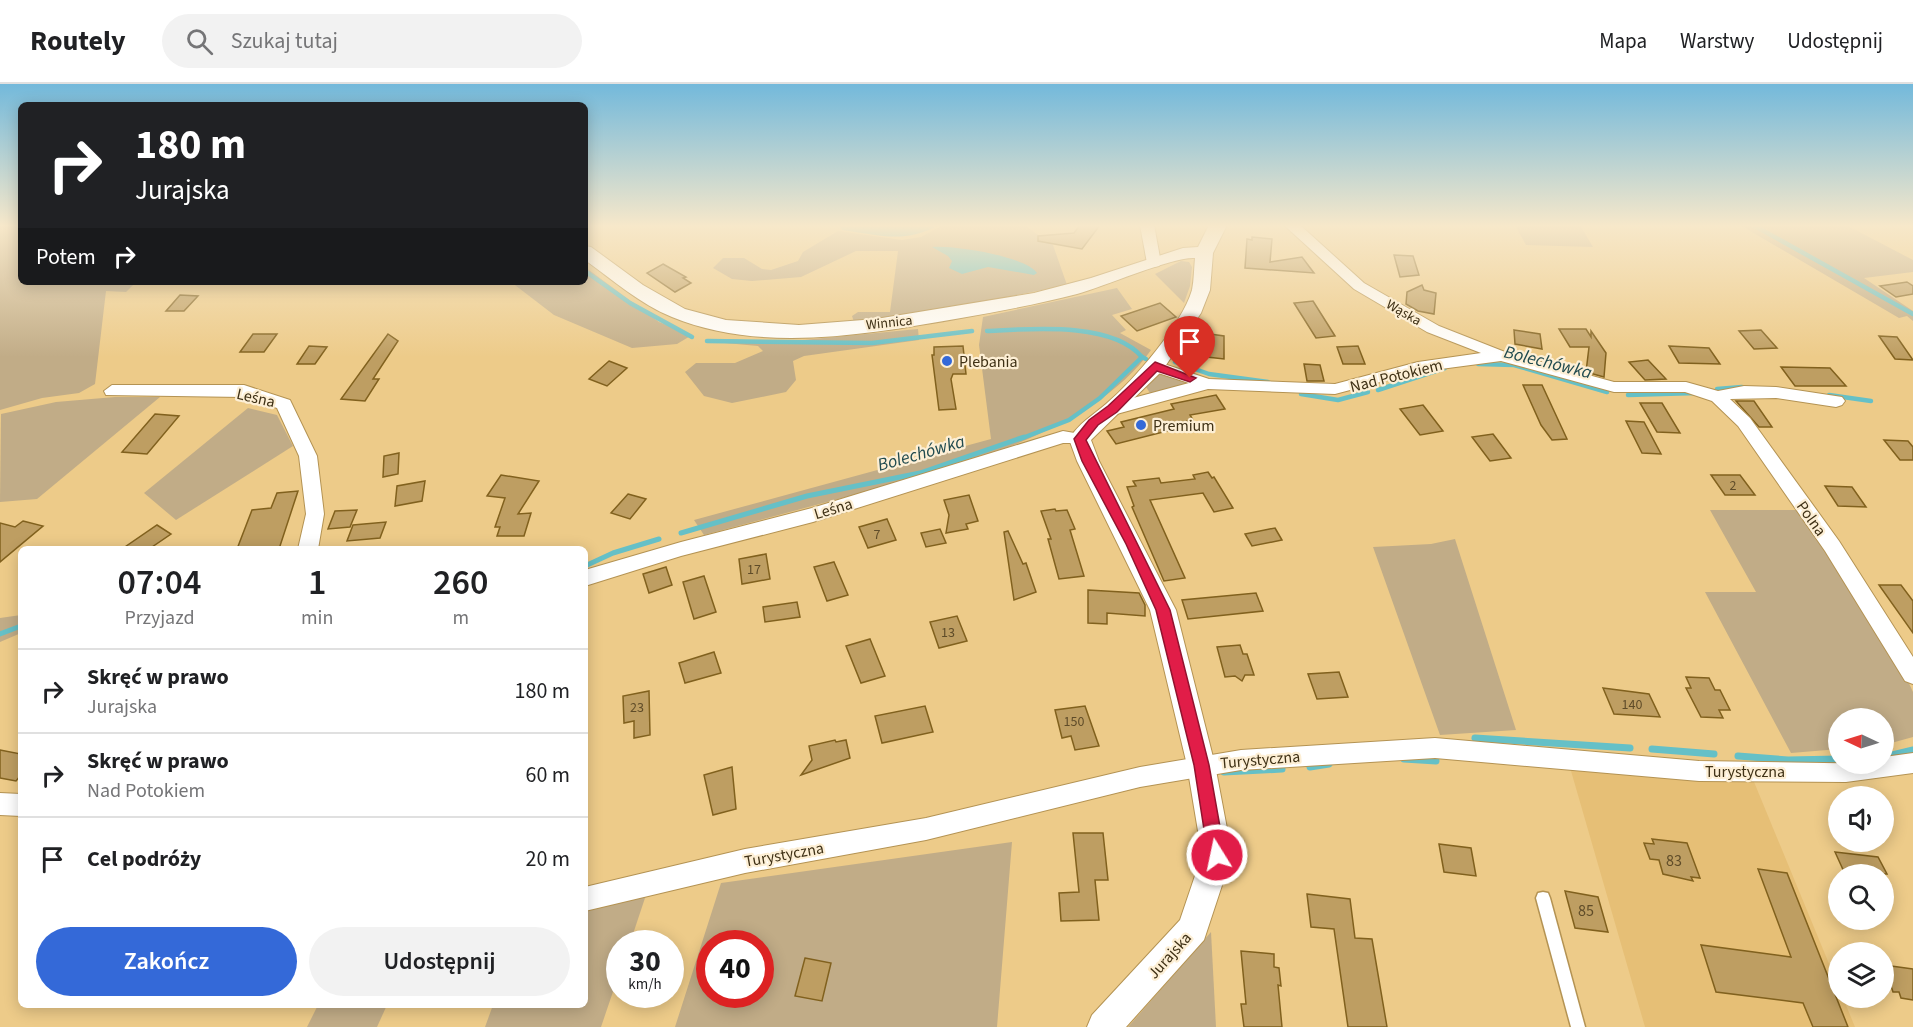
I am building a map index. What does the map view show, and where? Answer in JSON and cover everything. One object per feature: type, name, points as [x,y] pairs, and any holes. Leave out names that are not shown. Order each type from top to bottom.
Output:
[{"type":"street","name":"Winnica","points":[[610,269],[628,282],[692,318],[729,326],[770,330],[810,330],[919,319],[1068,291],[1136,269]]},
{"type":"street","points":[[1080,439],[1093,423],[1113,409],[1155,366],[1197,301],[1202,269]]},
{"type":"street","name":"Wąska","points":[[1339,269],[1362,288],[1433,329],[1501,356]]},
{"type":"street","name":"Nad Potokiem","points":[[1155,366],[1208,384],[1335,389],[1418,367],[1501,356],[1614,387],[1686,387]]},
{"type":"street","name":"Nad Potokiem","points":[[1113,409],[1208,384]]},
{"type":"street","name":"Polna","points":[[1686,387],[1718,397],[1744,422],[1832,546],[1913,675]]},
{"type":"street","name":"Leśna","points":[[112,391],[244,391],[284,404],[308,456],[315,514],[309,546]]},
{"type":"street","points":[[1718,397],[1725,394],[1761,393],[1836,401]]},
{"type":"street","name":"Leśna","points":[[588,577],[681,549],[813,515],[1063,437],[1080,439]]},
{"type":"street","name":"Jurajska","points":[[1080,439],[1088,461],[1132,544],[1163,610],[1202,765],[1217,855],[1193,929],[1104,1027]]},
{"type":"street","name":"Turystyczna","points":[[588,898],[745,861],[926,829],[1140,777],[1202,765],[1435,747],[1699,771],[1846,772],[1913,763]]},
{"type":"street","points":[[0,804],[18,805]]},
{"type":"lane","points":[[1544,898],[1578,1027]]},
{"type":"shaded area","points":[[0,269],[18,269],[18,285],[133,285],[126,292],[106,291],[95,384],[79,393],[42,398],[0,410]]},
{"type":"shaded area","points":[[588,269],[659,322],[692,335],[677,344],[632,348],[554,315],[515,285],[588,285]]},
{"type":"shaded area","points":[[715,269],[762,269],[818,269],[801,277],[752,281],[732,279]]},
{"type":"shaded area","points":[[896,269],[1061,269],[1067,285],[972,304],[854,322],[852,316],[858,312],[890,312]]},
{"type":"shaded area","points":[[1165,269],[1192,269],[1190,286],[1184,303],[1155,274]]},
{"type":"shaded area","points":[[1815,269],[1913,269],[1913,272],[1864,278],[1913,311],[1913,321],[1907,316],[1899,318]]},
{"type":"shaded area","points":[[1117,288],[1132,309],[1112,315],[1126,330],[1120,333],[1151,350],[1125,379],[1093,404],[1056,426],[973,460],[704,535],[694,520],[991,439],[979,345],[983,317]]},
{"type":"shaded area","points":[[918,329],[919,340],[804,356],[793,361],[796,380],[786,392],[732,403],[704,396],[685,372],[696,363],[735,363],[763,351],[758,346],[725,343],[726,339],[782,342]]},
{"type":"shaded area","points":[[1158,373],[1184,381],[1186,384],[1150,393],[1146,387]]},
{"type":"shaded area","points":[[115,397],[160,397],[37,499],[0,502],[1,414],[56,402]]},
{"type":"shaded area","points":[[248,408],[277,415],[293,446],[176,520],[144,493]]},
{"type":"shaded area","points":[[1710,510],[1798,510],[1907,679],[1913,692],[1913,737],[1894,742],[1894,708],[1828,708],[1828,750],[1791,753],[1705,592],[1756,592]]},
{"type":"shaded area","points":[[1455,539],[1516,730],[1440,735],[1373,547],[1431,544]]},
{"type":"shaded area","points":[[18,615],[18,634],[0,642],[0,618]]},
{"type":"shaded area","points":[[1569,764],[1752,777],[1828,961],[1828,1008],[1847,1008],[1855,1027],[1645,1027]]},
{"type":"shaded area","points":[[1012,842],[997,1027],[675,1027],[681,1008],[684,1008],[684,999],[696,961],[696,1008],[774,1008],[774,930],[706,930],[721,883]]},
{"type":"shaded area","points":[[647,892],[634,930],[606,930],[607,1008],[601,1027],[485,1027],[492,1008],[588,1008],[588,908]]},
{"type":"shaded area","points":[[1211,932],[1216,1027],[1128,1027]]},
{"type":"shaded area","points":[[316,1008],[386,1008],[377,1027],[307,1027]]},
{"type":"water","points":[[951,269],[981,269],[962,274]]},
{"type":"water","points":[[1000,269],[1032,269],[1037,273],[1034,275]]},
{"type":"building","points":[[654,269],[672,269],[686,277],[683,278],[691,283],[675,292],[647,273]]},
{"type":"building","points":[[1259,269],[1311,269],[1314,273]]},
{"type":"building","points":[[1398,269],[1417,269],[1419,275],[1400,277]]},
{"type":"building","points":[[1907,282],[1913,286],[1913,294],[1896,297],[1880,286]]},
{"type":"building","points":[[1422,285],[1424,290],[1436,293],[1434,314],[1418,311],[1406,304],[1407,292]]},
{"type":"building","points":[[180,295],[198,296],[184,311],[166,311]]},
{"type":"building","points":[[1313,301],[1335,336],[1316,338],[1294,303]]},
{"type":"building","points":[[1160,303],[1176,317],[1137,331],[1121,316]]},
{"type":"building","points":[[1559,329],[1586,329],[1591,337],[1591,331],[1606,353],[1604,377],[1586,372],[1589,347],[1570,347]]},
{"type":"building","points":[[1514,330],[1540,334],[1542,349],[1515,344]]},
{"type":"building","points":[[1761,330],[1777,348],[1754,349],[1739,331]]},
{"type":"building","points":[[253,334],[277,334],[264,352],[240,352]]},
{"type":"building","points":[[388,334],[398,341],[373,379],[379,379],[365,401],[341,399]]},
{"type":"building","points":[[1210,334],[1224,336],[1224,359],[1207,357]]},
{"type":"building","points":[[1879,336],[1897,337],[1913,360],[1895,359]]},
{"type":"building","points":[[309,346],[327,347],[315,364],[297,364]]},
{"type":"building","name":"Plebania","points":[[963,346],[966,374],[953,374],[951,379],[956,409],[939,410],[932,355],[934,355],[934,347]]},
{"type":"building","points":[[1358,346],[1365,364],[1343,364],[1337,347]]},
{"type":"building","points":[[1669,346],[1709,348],[1720,364],[1679,363]]},
{"type":"building","points":[[1648,360],[1666,379],[1645,380],[1629,362]]},
{"type":"building","points":[[609,361],[627,368],[607,386],[589,379]]},
{"type":"building","points":[[1304,364],[1320,365],[1324,381],[1307,381]]},
{"type":"building","points":[[1781,367],[1830,368],[1846,386],[1795,386]]},
{"type":"building","points":[[1523,385],[1542,385],[1567,439],[1552,440],[1541,425]]},
{"type":"building","points":[[1216,395],[1225,409],[1190,415],[1193,420],[1168,425],[1171,430],[1116,444],[1107,431],[1124,427],[1121,422],[1174,409],[1171,404]]},
{"type":"building","points":[[1736,401],[1754,401],[1772,427],[1759,427]]},
{"type":"building","points":[[1640,403],[1662,403],[1680,433],[1657,432]]},
{"type":"building","points":[[1423,405],[1443,431],[1420,435],[1400,409]]},
{"type":"building","points":[[155,414],[179,416],[147,454],[122,452]]},
{"type":"building","points":[[1626,421],[1644,422],[1661,454],[1642,453]]},
{"type":"building","points":[[1493,434],[1511,458],[1490,461],[1472,437]]},
{"type":"building","points":[[1884,440],[1908,441],[1913,447],[1913,460],[1900,460]]},
{"type":"building","points":[[399,453],[398,474],[383,477],[384,456]]},
{"type":"building","points":[[1208,472],[1212,478],[1214,477],[1233,508],[1214,512],[1203,493],[1150,500],[1185,578],[1164,581],[1132,507],[1134,506],[1127,487],[1136,486],[1133,481],[1159,478],[1161,483],[1195,479],[1193,475]]},
{"type":"building","points":[[501,475],[539,481],[518,514],[531,513],[524,536],[497,536],[500,527],[495,527],[505,498],[487,496]]},
{"type":"building","points":[[1711,475],[1740,475],[1755,495],[1725,495]]},
{"type":"building","points":[[425,481],[422,501],[395,506],[397,486]]},
{"type":"building","points":[[1825,486],[1852,487],[1866,507],[1838,506]]},
{"type":"building","points":[[298,491],[280,546],[238,546],[252,510],[271,508],[277,493]]},
{"type":"building","points":[[628,494],[646,499],[630,519],[611,513]]},
{"type":"building","points":[[969,495],[978,521],[966,524],[968,529],[946,533],[949,515],[944,500]]},
{"type":"building","points":[[1055,509],[1056,511],[1067,510],[1075,529],[1070,530],[1084,576],[1059,579],[1048,539],[1051,539],[1041,511]]},
{"type":"building","points":[[357,510],[350,527],[328,529],[335,511]]},
{"type":"building","points":[[887,519],[896,540],[868,548],[859,527]]},
{"type":"building","points":[[23,521],[43,526],[0,562],[0,523],[15,527]]},
{"type":"building","points":[[386,522],[380,538],[347,541],[353,525]]},
{"type":"building","points":[[157,525],[171,534],[153,546],[126,546]]},
{"type":"building","points":[[1275,528],[1282,540],[1252,546],[1245,534]]},
{"type":"building","points":[[940,529],[946,543],[926,547],[921,533]]},
{"type":"building","points":[[1008,531],[1023,564],[1026,563],[1036,592],[1014,600],[1004,532]]},
{"type":"building","points":[[766,554],[770,579],[742,584],[739,559]]},
{"type":"building","points":[[834,562],[848,595],[827,601],[814,567]]},
{"type":"building","points":[[666,567],[672,585],[649,593],[643,574]]},
{"type":"building","points":[[704,576],[716,612],[694,619],[683,582]]},
{"type":"building","points":[[1879,585],[1901,585],[1913,601],[1913,633]]},
{"type":"building","points":[[1088,590],[1139,593],[1145,605],[1145,616],[1107,613],[1107,624],[1088,623]]},
{"type":"building","points":[[1256,593],[1263,611],[1188,619],[1182,600]]},
{"type":"building","points":[[797,602],[800,617],[765,622],[763,607]]},
{"type":"building","points":[[957,616],[967,641],[939,648],[930,622]]},
{"type":"building","points":[[870,639],[885,676],[861,683],[846,646]]},
{"type":"building","points":[[1240,645],[1243,654],[1247,654],[1254,675],[1245,675],[1242,681],[1235,676],[1225,677],[1217,647]]},
{"type":"building","points":[[714,652],[721,673],[685,683],[679,663]]},
{"type":"building","points":[[1339,672],[1348,697],[1317,699],[1308,674]]},
{"type":"building","points":[[1686,677],[1709,678],[1715,690],[1720,690],[1730,710],[1719,710],[1723,718],[1701,717],[1686,688],[1691,688]]},
{"type":"building","points":[[1603,688],[1649,694],[1660,717],[1614,714]]},
{"type":"building","points":[[649,691],[650,735],[634,738],[634,721],[624,723],[623,696]]},
{"type":"building","points":[[925,706],[933,732],[882,743],[875,716]]},
{"type":"building","points":[[1085,706],[1099,746],[1075,750],[1071,736],[1062,738],[1055,710]]},
{"type":"building","points":[[835,740],[836,742],[846,740],[850,758],[801,775],[812,760],[809,746]]},
{"type":"building","points":[[0,750],[18,753],[18,779],[16,781],[0,778]]},
{"type":"building","points":[[732,767],[736,809],[713,815],[704,775]]},
{"type":"building","points":[[1073,833],[1103,833],[1108,880],[1095,880],[1099,920],[1061,921],[1059,893],[1079,892]]},
{"type":"building","points":[[1652,839],[1687,843],[1700,878],[1691,877],[1693,881],[1663,874],[1659,860],[1650,859],[1644,843],[1654,844]]},
{"type":"building","points":[[1439,844],[1471,848],[1476,876],[1444,872]]},
{"type":"building","points":[[1835,852],[1878,857],[1882,864],[1840,864]]},
{"type":"building","points":[[1758,869],[1787,873],[1828,977],[1828,1008],[1840,1008],[1848,1027],[1813,1027],[1803,1003],[1716,992],[1701,945],[1791,957]]},
{"type":"building","points":[[1565,891],[1598,897],[1608,932],[1575,928]]},
{"type":"building","points":[[1307,894],[1350,899],[1355,938],[1372,939],[1387,1027],[1348,1027],[1334,929],[1311,927]]},
{"type":"building","points":[[1241,951],[1274,954],[1274,967],[1279,968],[1281,986],[1278,985],[1282,1027],[1244,1027],[1241,1004],[1246,1004]]},
{"type":"building","points":[[805,958],[831,963],[822,1001],[795,996]]},
{"type":"building","points":[[1894,966],[1913,969],[1913,1000],[1901,998],[1899,992],[1894,992]]},
{"type":"waterway","points":[[1832,269],[1913,314]]},
{"type":"waterway","points":[[588,273],[630,303],[692,337]]},
{"type":"waterway","points":[[987,331],[1047,329],[1091,332],[1111,337],[1128,345],[1142,357]]},
{"type":"waterway","points":[[707,341],[872,343],[972,331]]},
{"type":"waterway","name":"Bolechówka","points":[[1020,439],[1069,420],[1100,398],[1142,357]]},
{"type":"waterway","name":"Bolechówka","points":[[1142,357],[1146,359]]},
{"type":"waterway","name":"Bolechówka","points":[[1175,362],[1209,374],[1268,382]]},
{"type":"waterway","name":"Bolechówka","points":[[1478,364],[1514,365],[1607,392]]},
{"type":"waterway","name":"Bolechówka","points":[[1378,390],[1445,368]]},
{"type":"waterway","name":"Bolechówka","points":[[1717,389],[1742,387]]},
{"type":"waterway","name":"Bolechówka","points":[[1301,394],[1338,400],[1368,392]]},
{"type":"waterway","name":"Bolechówka","points":[[1628,395],[1696,393]]},
{"type":"waterway","name":"Bolechówka","points":[[1829,395],[1871,401]]},
{"type":"waterway","name":"Bolechówka","points":[[681,533],[807,496],[920,473],[1024,437]]},
{"type":"waterway","name":"Bolechówka","points":[[588,565],[613,553],[659,539]]},
{"type":"waterway","name":"Bolechówka","points":[[0,634],[18,627]]},
{"type":"waterway","points":[[1475,738],[1630,748]]},
{"type":"waterway","points":[[1652,749],[1714,754]]},
{"type":"waterway","points":[[1894,755],[1913,750]]},
{"type":"waterway","points":[[1738,756],[1788,760],[1828,759]]},
{"type":"waterway","points":[[1404,759],[1436,761]]},
{"type":"waterway","points":[[1310,767],[1329,764]]},
{"type":"waterway","points":[[1224,772],[1282,769]]},
{"type":"place","name":"Plebania","points":[[947,361]]},
{"type":"place","name":"Premium","points":[[1141,425]]},
{"type":"route","points":[[1190,378],[1155,366],[1113,409],[1093,423],[1080,439],[1088,461],[1132,544],[1163,610],[1202,765],[1217,855]]}]
